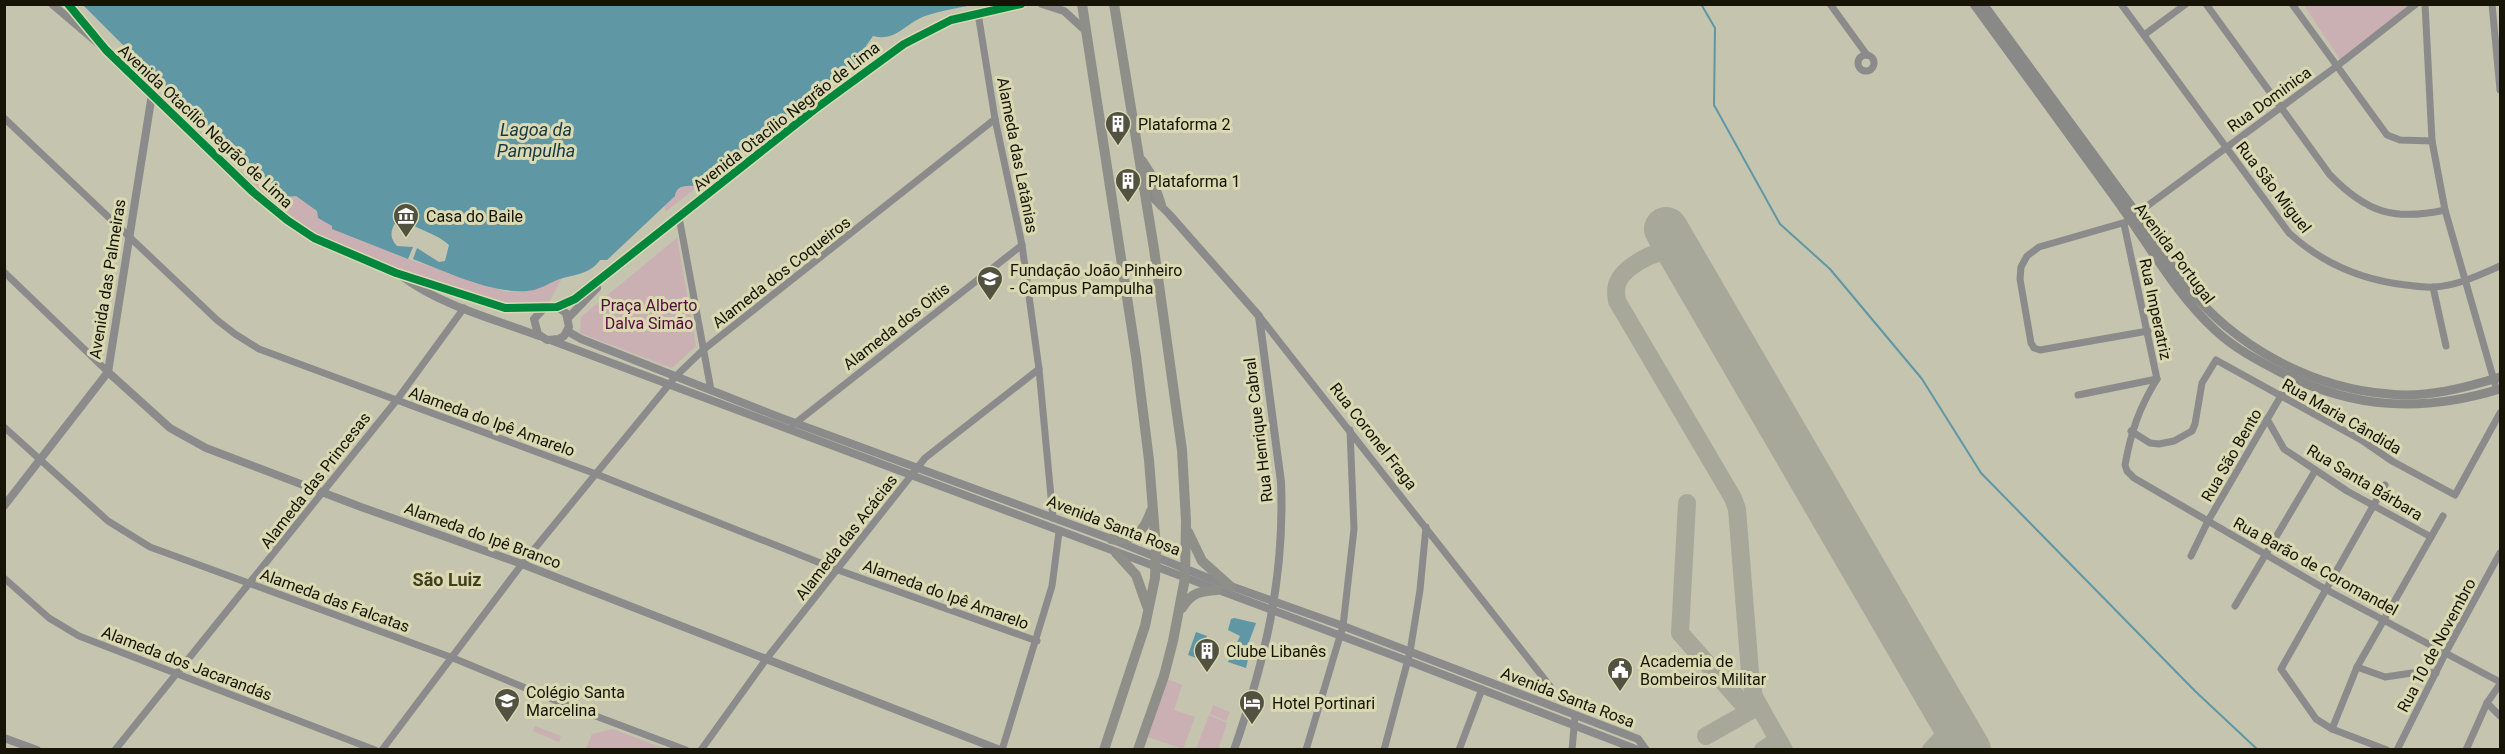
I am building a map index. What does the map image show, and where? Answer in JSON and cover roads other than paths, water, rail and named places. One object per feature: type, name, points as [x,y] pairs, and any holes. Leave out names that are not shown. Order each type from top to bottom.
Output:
[{"type":"highway","points":[[1082,4],[1136,356],[1153,508],[1156,562],[1148,613],[1104,750]]},
{"type":"highway","points":[[1114,4],[1148,212],[1182,450],[1186,521],[1186,573],[1179,613],[1164,676],[1138,750]]},
{"type":"highway","points":[[1138,153],[1151,175],[1162,207]]},
{"type":"highway","points":[[1111,539],[1122,540],[1136,536],[1147,523],[1153,508]]},
{"type":"highway","points":[[1186,521],[1191,542],[1202,561],[1232,587]]},
{"type":"highway","points":[[1116,553],[1136,575],[1146,597],[1148,613]]},
{"type":"highway","points":[[1179,613],[1191,596],[1203,591],[1217,590]]},
{"type":"main road","name":"Avenida Portugal","points":[[1974,4],[2130,219],[2186,286],[2224,326],[2316,389],[2343,397],[2389,404],[2414,405],[2499,390]]},
{"type":"main road","name":"Avenida Portugal","points":[[1983,4],[2130,219]]},
{"type":"main road","name":"Avenida Portugal","points":[[2294,374],[2345,388],[2390,394],[2450,390],[2497,378]]},
{"type":"street","name":"Avenida Otacílio Negrão de Lima","points":[[52,4],[106,50],[261,199],[300,230],[396,273],[489,304],[505,308],[544,307]]},
{"type":"street","name":"Avenida Otacílio Negrão de Lima","points":[[68,4],[106,50]]},
{"type":"street","name":"Avenida Otacílio Negrão de Lima","points":[[557,307],[575,299],[617,267],[874,64],[921,34],[951,20],[1021,4]]},
{"type":"street","points":[[1042,4],[1064,11],[1086,31]]},
{"type":"street","points":[[1830,4],[1867,55]]},
{"type":"street","name":"Rua São Miguel","points":[[2121,4],[2289,233],[2309,251],[2333,265],[2379,282],[2433,287],[2466,280],[2500,266]]},
{"type":"street","points":[[2144,35],[2186,4]]},
{"type":"street","points":[[2206,4],[2330,175],[2348,194],[2369,206],[2399,216],[2445,210]]},
{"type":"street","points":[[2292,4],[2387,135],[2400,140],[2432,141]]},
{"type":"street","name":"Rua Dominica","points":[[2130,219],[2337,66],[2416,4]]},
{"type":"street","points":[[2425,4],[2432,141],[2445,210],[2499,390]]},
{"type":"street","points":[[2492,4],[2500,90]]},
{"type":"street","name":"Alameda das Latânias","points":[[978,13],[995,119],[1022,245],[1039,369],[1053,518]]},
{"type":"street","name":"Avenida das Palmeiras","points":[[4,506],[108,372],[152,94]]},
{"type":"street","name":"Alameda do Ipê Amarelo","points":[[4,118],[129,238],[243,340],[283,359],[596,474],[838,570],[1037,641]]},
{"type":"street","name":"Alameda dos Coqueiros","points":[[382,750],[522,564],[676,376],[703,350],[995,119]]},
{"type":"street","name":"Rua Coronel Fraga","points":[[1144,189],[1259,316],[1553,690]]},
{"type":"street","points":[[1148,212],[1162,207]]},
{"type":"street","points":[[680,217],[711,390]]},
{"type":"street","points":[[2130,219],[2039,247],[2027,256],[2021,267],[2020,279],[2031,343],[2034,348],[2040,350],[2148,331]]},
{"type":"street","name":"Rua Imperatriz","points":[[2126,465],[2131,431],[2146,396],[2157,379],[2130,219]]},
{"type":"street","name":"Alameda dos Oitis","points":[[792,426],[1022,245]]},
{"type":"street","name":"Avenida Otacílio Negrão de Lima","points":[[568,318],[617,267]]},
{"type":"street","name":"Alameda do Ipê Branco","points":[[4,272],[156,417],[183,437],[322,492],[522,564],[1001,750]]},
{"type":"street","name":"Avenida Otacílio Negrão de Lima","points":[[396,273],[417,287],[464,308],[542,338]]},
{"type":"street","points":[[2433,287],[2446,346]]},
{"type":"street","points":[[464,308],[472,302],[489,304]]},
{"type":"street","points":[[544,307],[557,307],[568,318],[567,331],[559,339],[553,341],[542,338],[535,330],[534,319],[544,307]]},
{"type":"street","name":"Alameda das Princesas","points":[[115,750],[396,400],[464,308]]},
{"type":"street","name":"Rua Henrique Cabral","points":[[1234,750],[1254,693],[1274,612],[1282,507],[1281,482],[1259,316]]},
{"type":"street","name":"Avenida Santa Rosa","points":[[567,331],[581,339],[711,390],[911,476],[1116,553],[1156,562]]},
{"type":"street","name":"Avenida Santa Rosa","points":[[553,341],[669,385],[918,467],[1111,539],[1156,562],[1343,626],[1482,689],[1638,739],[1646,750]]},
{"type":"street","name":"Rua Maria Cândida","points":[[2131,431],[2150,443],[2159,444],[2174,441],[2192,431],[2202,383],[2216,360],[2363,441],[2421,478],[2455,495],[2500,413]]},
{"type":"street","name":"Alameda das Acácias","points":[[701,750],[767,658],[918,467],[934,450],[1039,369]]},
{"type":"street","name":"Rua São Bento","points":[[2191,556],[2208,520],[2294,374]]},
{"type":"street","points":[[2078,395],[2157,379]]},
{"type":"street","name":"Rua Santa Bárbara","points":[[2267,419],[2284,449],[2347,491],[2431,537]]},
{"type":"street","name":"Alameda das Falcatas","points":[[4,427],[108,521],[142,543],[453,657],[569,706],[686,750]]},
{"type":"street","points":[[1306,750],[1343,626],[1354,529],[1350,430]]},
{"type":"street","name":"Rua Barão de Coromandel","points":[[2126,465],[2127,471],[2134,478],[2265,555],[2500,683]]},
{"type":"street","points":[[2235,606],[2315,471]]},
{"type":"street","points":[[2385,484],[2281,669],[2316,718],[2332,729],[2387,750]]},
{"type":"street","points":[[2332,729],[2357,667],[2385,622],[2443,516]]},
{"type":"street","points":[[1384,750],[1409,656],[1420,590],[1426,527]]},
{"type":"street","points":[[1001,750],[1037,641],[1052,586],[1059,532]]},
{"type":"street","name":"Rua 10 de Novembro","points":[[2397,750],[2446,652],[2500,553]]},
{"type":"street","name":"Avenida Santa Rosa","points":[[1186,573],[1217,590],[1274,612],[1341,636],[1409,656],[1574,720],[1638,750]]},
{"type":"street","name":"Alameda dos Jacarandás","points":[[4,578],[49,618],[79,636],[375,750]]},
{"type":"street","points":[[2357,667],[2385,677],[2419,672],[2436,673]]},
{"type":"street","points":[[2466,750],[2487,703],[2500,683]]},
{"type":"street","points":[[1459,750],[1482,689]]},
{"type":"street","points":[[2487,703],[2500,716]]},
{"type":"street","points":[[1572,750],[1574,720]]},
{"type":"street","points":[[4,738],[37,750]]},
{"type":"water","name":"Lagoa da Pampulha","points":[[83,5],[973,5],[925,16],[895,34],[873,36],[857,59],[854,68],[700,185],[684,186],[678,189],[675,196],[607,260],[600,260],[591,269],[582,273],[534,290],[520,291],[489,287],[413,259],[417,248],[439,262],[445,261],[449,245],[406,221],[395,223],[392,235],[397,246],[413,247],[408,259],[332,229],[332,226],[318,218],[317,211],[296,196],[287,197],[170,92]]},
{"type":"water","points":[[1231,619],[1256,623],[1246,650],[1250,651],[1246,668],[1228,662],[1240,636],[1228,630]]},
{"type":"water","points":[[1196,632],[1207,636],[1199,659],[1188,655]]},
{"type":"waterway","points":[[1701,4],[1715,28],[1714,105],[1780,224],[1830,269],[1922,379],[1981,473],[2195,691],[2258,750]]},
{"type":"place","name":"Plataforma 2","points":[[1118,147]]},
{"type":"place","name":"Plataforma 1","points":[[1128,204]]},
{"type":"place","name":"Casa do Baile","points":[[406,239]]},
{"type":"place","name":"Fundação João Pinheiro - Campus Pampulha","points":[[990,302]]},
{"type":"place","name":"Clube Libanês","points":[[1207,674]]},
{"type":"place","name":"Academia de Bombeiros Militar","points":[[1620,693]]},
{"type":"place","name":"Colégio Santa Marcelina","points":[[507,724]]},
{"type":"place","name":"Hotel Portinari","points":[[1252,726]]},
{"type":"district","name":"São Luiz","points":[[447,580]]},
{"type":"park label","name":"Praça Alberto Dalva Simão","points":[[649,314]]}]
